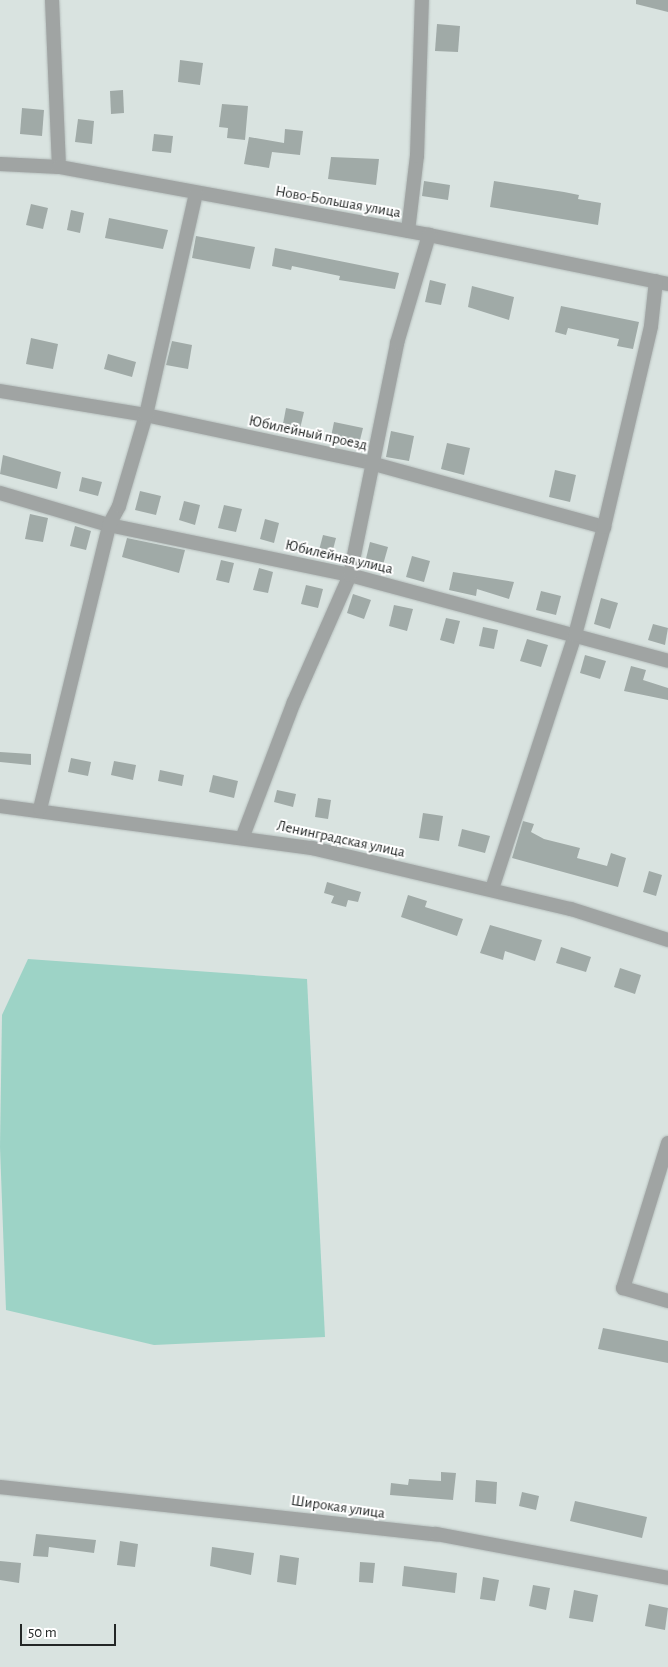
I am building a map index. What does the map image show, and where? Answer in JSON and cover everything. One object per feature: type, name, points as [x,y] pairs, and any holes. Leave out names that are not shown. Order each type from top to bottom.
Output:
[{"type":"street","points":[[52,0],[59,167]]},
{"type":"street","points":[[408,231],[417,156],[422,0]]},
{"type":"street","name":"Ново-Большая улица","points":[[0,164],[59,167],[196,194],[429,235],[662,283]]},
{"type":"street","points":[[40,809],[109,525],[120,506],[146,415],[196,194]]},
{"type":"street","points":[[244,836],[294,702],[350,575],[371,463],[410,289],[429,235]]},
{"type":"street","points":[[492,889],[575,635],[604,527],[662,283]]},
{"type":"street","name":"Юбилейный проезд","points":[[0,391],[146,415],[371,463],[604,527]]},
{"type":"street","name":"Юбилейная улица","points":[[0,493],[109,525],[350,575],[668,661]]},
{"type":"street","name":"Ленинградская улица","points":[[0,806],[40,809],[244,836],[492,889],[668,940]]},
{"type":"street","points":[[668,1143],[623,1288],[668,1300]]},
{"type":"street","name":"Широкая улица","points":[[0,1488],[436,1534],[668,1578]]},
{"type":"green space","points":[[28,959],[307,979],[325,1337],[154,1345],[6,1310],[0,1147],[2,1015]]},
{"type":"building","points":[[636,0],[668,0],[668,12],[636,4]]},
{"type":"building","points":[[437,24],[460,26],[458,52],[435,51]]},
{"type":"building","points":[[180,60],[203,63],[200,85],[178,82]]},
{"type":"building","points":[[123,90],[124,113],[111,114],[110,91]]},
{"type":"building","points":[[222,104],[248,106],[245,140],[227,138],[228,128],[219,127]]},
{"type":"building","points":[[22,108],[44,110],[42,136],[20,134]]},
{"type":"building","points":[[78,119],[94,121],[92,144],[75,142]]},
{"type":"building","points":[[285,129],[303,131],[300,155],[272,152],[269,168],[244,164],[249,137],[284,143]]},
{"type":"building","points":[[154,134],[173,136],[171,153],[152,151]]},
{"type":"building","points":[[331,157],[379,159],[376,185],[328,179]]},
{"type":"building","points":[[424,181],[450,185],[448,200],[422,196]]},
{"type":"building","points":[[494,181],[579,195],[578,199],[601,203],[598,225],[490,207]]},
{"type":"building","points":[[31,204],[48,208],[43,229],[26,225]]},
{"type":"building","points":[[71,210],[84,213],[80,233],[67,230]]},
{"type":"building","points":[[109,218],[168,230],[163,249],[105,238]]},
{"type":"building","points":[[196,236],[255,247],[250,269],[192,258]]},
{"type":"building","points":[[275,248],[399,273],[395,289],[339,280],[340,276],[292,266],[291,270],[272,266]]},
{"type":"building","points":[[430,280],[446,284],[441,305],[425,302]]},
{"type":"building","points":[[472,286],[514,297],[509,320],[468,307]]},
{"type":"building","points":[[561,306],[639,322],[633,349],[617,346],[619,339],[568,328],[566,335],[555,332]]},
{"type":"building","points":[[31,338],[58,344],[53,369],[26,364]]},
{"type":"building","points":[[172,341],[192,345],[188,369],[166,365]]},
{"type":"building","points":[[108,354],[136,362],[132,377],[104,369]]},
{"type":"building","points":[[286,408],[304,412],[299,433],[282,429]]},
{"type":"building","points":[[334,422],[363,428],[358,448],[330,442]]},
{"type":"building","points":[[391,431],[414,436],[409,461],[386,457]]},
{"type":"building","points":[[447,443],[470,448],[464,475],[441,469]]},
{"type":"building","points":[[3,455],[61,472],[57,489],[0,474]]},
{"type":"building","points":[[555,470],[576,475],[570,502],[549,497]]},
{"type":"building","points":[[82,477],[102,482],[98,496],[79,491]]},
{"type":"building","points":[[140,491],[161,496],[156,515],[135,510]]},
{"type":"building","points":[[184,501],[200,505],[195,525],[179,520]]},
{"type":"building","points":[[224,505],[242,509],[236,532],[218,528]]},
{"type":"building","points":[[30,514],[48,518],[43,542],[25,539]]},
{"type":"building","points":[[265,519],[279,523],[274,543],[260,539]]},
{"type":"building","points":[[75,526],[91,531],[86,550],[70,546]]},
{"type":"building","points":[[323,535],[336,538],[331,557],[318,554]]},
{"type":"building","points":[[127,538],[185,550],[179,573],[122,557]]},
{"type":"building","points":[[370,542],[388,547],[381,572],[364,567]]},
{"type":"building","points":[[412,556],[430,561],[424,582],[406,577]]},
{"type":"building","points":[[221,560],[234,563],[229,583],[216,580]]},
{"type":"building","points":[[259,568],[273,572],[268,593],[253,590]]},
{"type":"building","points":[[453,572],[514,582],[509,599],[477,589],[476,596],[449,590]]},
{"type":"building","points":[[306,585],[323,589],[318,608],[301,604]]},
{"type":"building","points":[[541,591],[561,596],[556,615],[536,610]]},
{"type":"building","points":[[353,594],[371,600],[364,619],[347,613]]},
{"type":"building","points":[[601,598],[618,603],[610,629],[594,624]]},
{"type":"building","points":[[394,605],[413,609],[407,631],[389,626]]},
{"type":"building","points":[[446,618],[460,621],[454,644],[440,640]]},
{"type":"building","points":[[653,624],[668,628],[665,645],[648,640]]},
{"type":"building","points":[[483,627],[498,630],[494,649],[479,646]]},
{"type":"building","points":[[527,639],[548,645],[541,667],[520,661]]},
{"type":"building","points":[[585,655],[606,661],[600,679],[580,673]]},
{"type":"building","points":[[631,666],[646,670],[643,680],[668,688],[668,700],[624,691]]},
{"type":"building","points":[[0,752],[31,754],[31,765],[0,762]]},
{"type":"building","points":[[71,758],[91,762],[88,776],[68,772]]},
{"type":"building","points":[[114,761],[136,765],[133,780],[111,775]]},
{"type":"building","points":[[160,770],[184,775],[182,786],[158,781]]},
{"type":"building","points":[[213,775],[238,781],[234,798],[209,792]]},
{"type":"building","points":[[277,790],[296,794],[293,807],[274,802]]},
{"type":"building","points":[[318,798],[331,800],[328,819],[315,817]]},
{"type":"building","points":[[423,813],[443,816],[439,841],[419,838]]},
{"type":"building","points":[[523,821],[534,824],[531,832],[544,839],[580,848],[577,858],[607,866],[611,853],[626,858],[618,887],[512,858]]},
{"type":"building","points":[[462,829],[490,836],[485,853],[458,846]]},
{"type":"building","points":[[649,871],[662,875],[656,896],[643,892]]},
{"type":"building","points":[[327,882],[361,892],[358,902],[348,900],[346,907],[331,903],[334,896],[324,893]]},
{"type":"building","points":[[408,895],[427,901],[425,907],[463,919],[457,936],[401,917]]},
{"type":"building","points":[[490,925],[542,940],[535,961],[505,951],[503,960],[480,953]]},
{"type":"building","points":[[561,947],[591,957],[586,972],[556,963]]},
{"type":"building","points":[[620,968],[641,975],[635,994],[614,987]]},
{"type":"building","points":[[603,1328],[668,1341],[668,1363],[598,1349]]},
{"type":"building","points":[[441,1472],[456,1473],[453,1500],[390,1495],[391,1483],[408,1485],[409,1479],[441,1481]]},
{"type":"building","points":[[476,1480],[497,1482],[496,1504],[475,1502]]},
{"type":"building","points":[[522,1492],[539,1496],[536,1510],[519,1506]]},
{"type":"building","points":[[575,1501],[647,1517],[642,1538],[570,1521]]},
{"type":"building","points":[[36,1534],[96,1540],[94,1553],[49,1547],[48,1557],[33,1556]]},
{"type":"building","points":[[120,1541],[138,1544],[135,1567],[117,1565]]},
{"type":"building","points":[[212,1547],[254,1553],[251,1575],[210,1566]]},
{"type":"building","points":[[280,1555],[299,1558],[296,1585],[277,1582]]},
{"type":"building","points":[[0,1561],[21,1563],[19,1583],[0,1580]]},
{"type":"building","points":[[360,1562],[375,1563],[373,1583],[359,1582]]},
{"type":"building","points":[[404,1566],[457,1573],[455,1593],[402,1586]]},
{"type":"building","points":[[483,1577],[499,1580],[495,1601],[480,1599]]},
{"type":"building","points":[[533,1585],[550,1588],[546,1610],[529,1606]]},
{"type":"building","points":[[574,1590],[598,1595],[593,1622],[569,1618]]},
{"type":"building","points":[[649,1604],[668,1608],[665,1630],[645,1626]]}]
